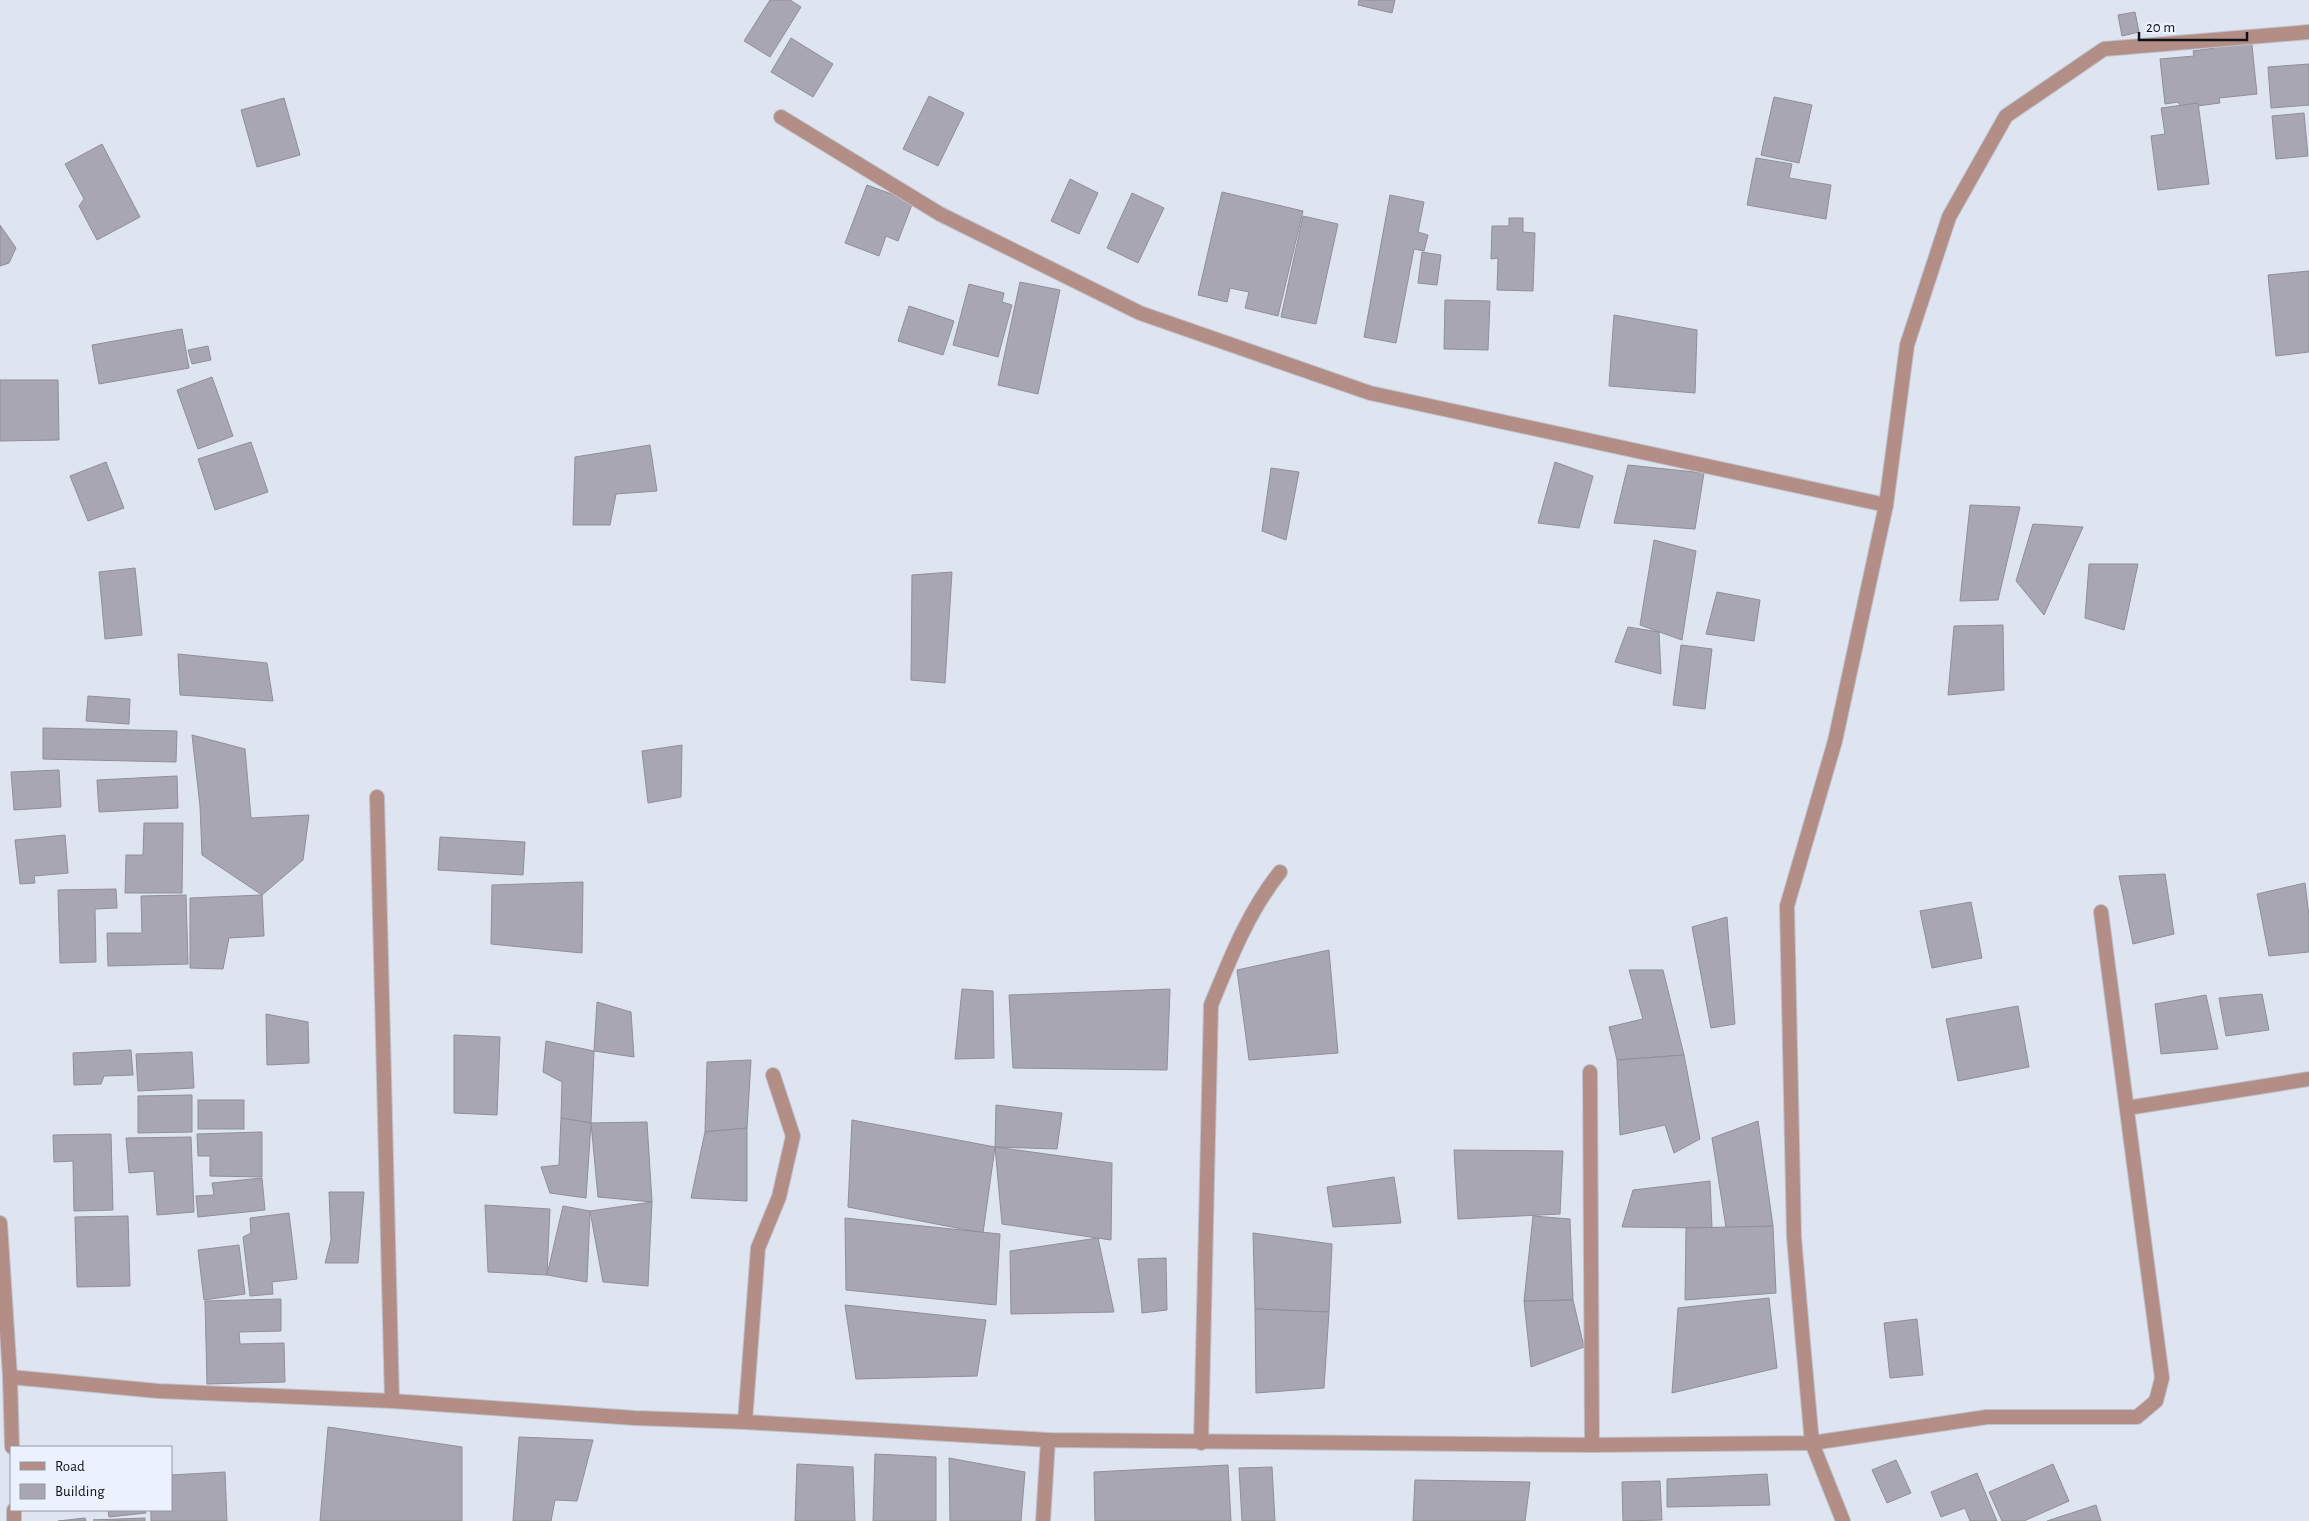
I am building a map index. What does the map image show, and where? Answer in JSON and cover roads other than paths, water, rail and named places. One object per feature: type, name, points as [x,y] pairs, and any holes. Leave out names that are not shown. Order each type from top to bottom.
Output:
[{"type":"street","points":[[1843,1521],[1812,1443],[1794,1237],[1787,906],[1835,741],[1886,505],[1907,345],[1949,217],[2006,116],[2104,49],[2309,32]]},
{"type":"street","points":[[781,117],[940,214],[1149,316],[1370,393],[1886,505]]},
{"type":"street","points":[[377,797],[392,1401]]},
{"type":"street","points":[[1201,1443],[1211,1005],[1234,949],[1262,894],[1280,872]]},
{"type":"street","points":[[10,1377],[158,1391],[392,1401],[635,1418],[745,1422],[1048,1440],[1201,1443],[1592,1446],[1812,1443],[1987,1417],[2137,1417],[2156,1401],[2162,1378],[2102,912]]},
{"type":"street","points":[[1590,1072],[1592,1446]]},
{"type":"street","points":[[745,1422],[758,1248],[779,1197],[793,1136],[772,1075]]},
{"type":"street","points":[[2127,1108],[2309,1079]]},
{"type":"street","points":[[0,1223],[10,1377],[12,1446]]},
{"type":"street","points":[[1043,1521],[1048,1440]]}]
